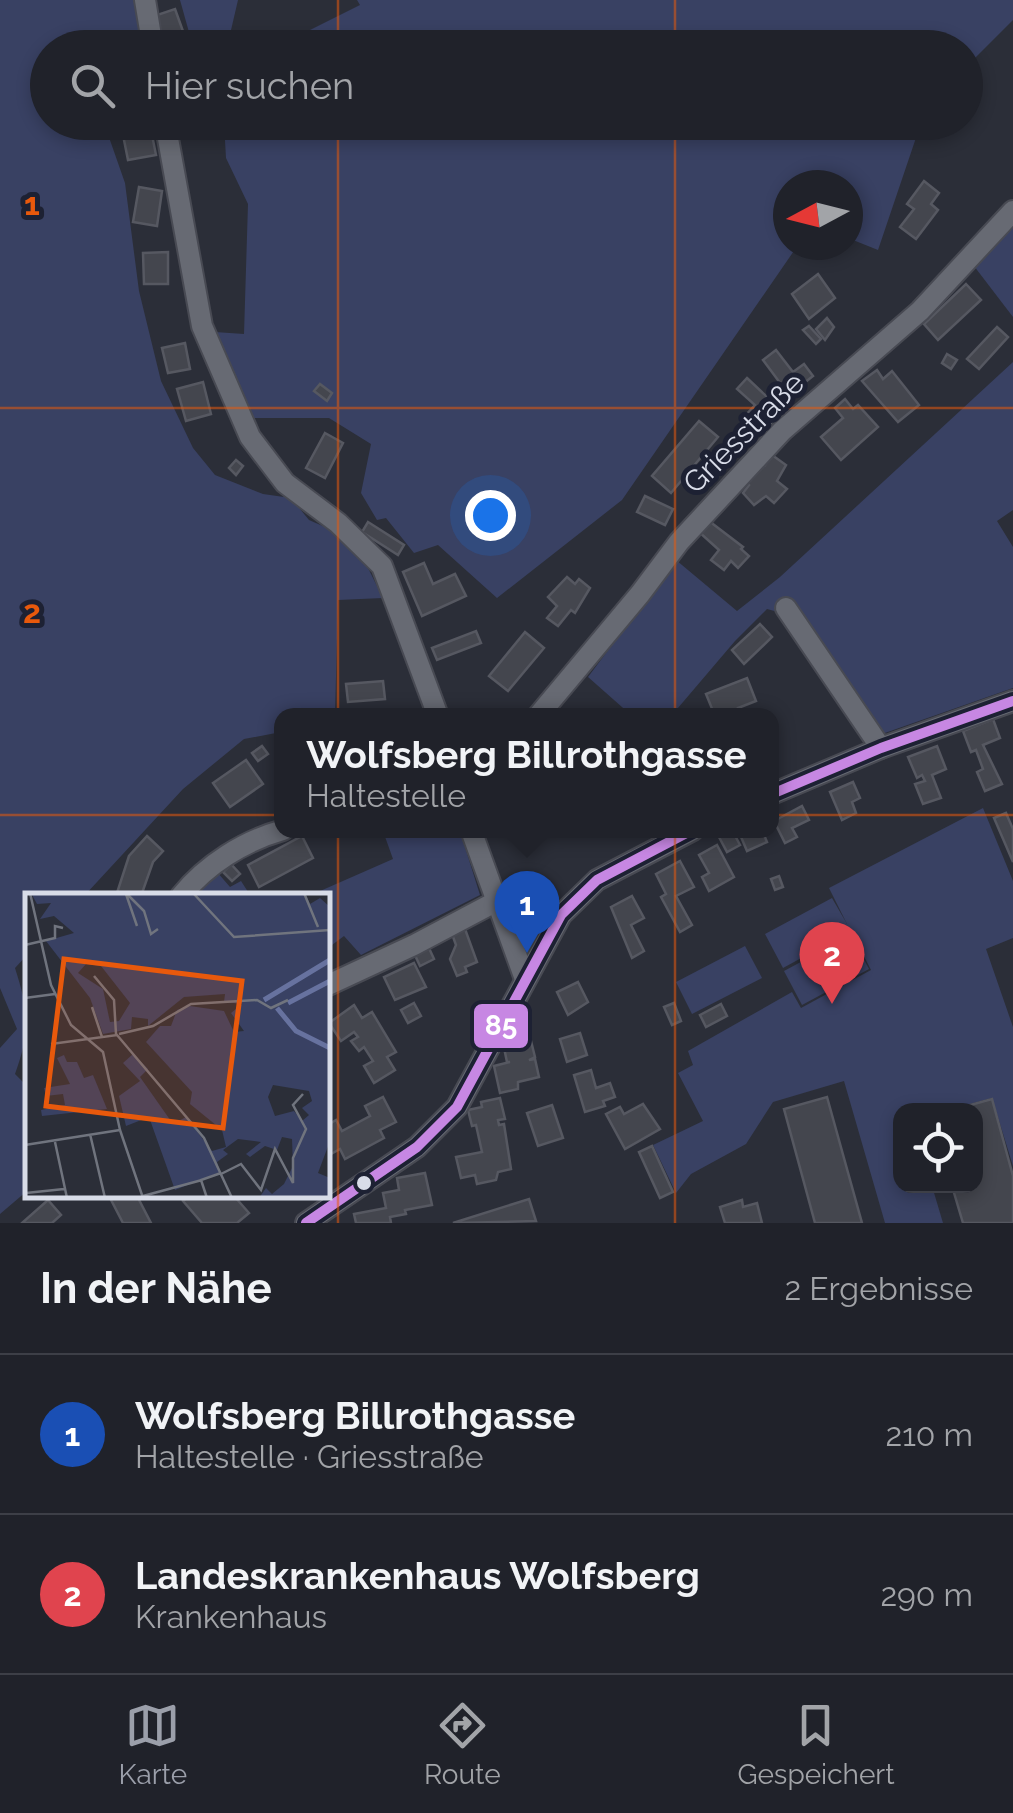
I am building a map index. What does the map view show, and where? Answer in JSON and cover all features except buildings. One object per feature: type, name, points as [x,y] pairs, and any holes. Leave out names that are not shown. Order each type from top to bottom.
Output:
[{"type":"street","points":[[146,0],[150,30]]},
{"type":"street","points":[[168,140],[202,326],[250,437],[285,484],[338,522],[382,566],[435,708]]},
{"type":"street","name":"Griesstraße","points":[[545,708],[679,542],[782,431],[920,311],[1013,210]]},
{"type":"street","points":[[786,608],[881,748]]},
{"type":"street","points":[[779,791],[881,748],[1013,701]]},
{"type":"street","points":[[182,893],[192,881],[236,849],[274,834]]},
{"type":"street","points":[[473,838],[524,978]]},
{"type":"street","points":[[306,1223],[418,1148],[444,1122],[468,1090],[561,914],[597,880],[678,838]]},
{"type":"street","points":[[330,984],[496,901]]},
{"type":"shaded area","points":[[0,0],[143,0],[146,30],[30,30],[30,140],[110,140],[125,183],[139,291],[161,381],[193,448],[215,475],[263,494],[291,498],[309,520],[341,534],[369,570],[383,598],[338,600],[335,708],[274,708],[274,733],[244,739],[183,789],[87,893],[25,893],[25,957],[15,968],[23,997],[25,1033],[15,1074],[25,1084],[25,1193],[0,1214],[0,1048],[17,1029],[0,988]]},
{"type":"shaded area","points":[[180,0],[238,0],[231,30],[188,30]]},
{"type":"shaded area","points":[[357,0],[1013,0],[1013,20],[983,50],[983,30],[310,30],[360,5]]},
{"type":"shaded area","points":[[225,140],[915,140],[878,250],[863,244],[863,170],[773,170],[773,260],[788,260],[622,500],[497,598],[438,545],[414,553],[386,518],[377,520],[361,493],[371,444],[329,418],[251,418],[215,332],[244,334],[248,204],[226,158]]},
{"type":"shaded area","points":[[1013,224],[1013,317],[974,266]]},
{"type":"shaded area","points":[[1013,362],[1013,510],[997,521],[1013,547],[1013,688],[882,734],[778,612],[767,609],[678,708],[623,708],[588,677],[676,560],[737,611],[780,577]]},
{"type":"shaded area","points":[[983,808],[1013,881],[1013,938],[986,949],[1013,1027],[1013,1166],[992,1098],[974,1103],[893,1103],[893,1193],[934,1193],[943,1223],[885,1223],[844,1081],[773,1102],[746,1144],[691,1174],[676,1193],[653,1145],[703,1121],[678,1073],[693,1065],[688,1051],[792,992],[801,1008],[871,970],[851,931],[783,968],[765,934],[832,898],[847,924],[829,888]]},
{"type":"shaded area","points":[[386,838],[462,838],[480,895],[361,955],[344,936],[330,946],[330,893],[316,893],[393,859]]},
{"type":"shaded area","points":[[217,872],[230,887],[241,881],[249,893],[194,893]]},
{"type":"shaded area","points":[[851,935],[869,969],[802,1005],[784,971]]},
{"type":"shaded area","points":[[745,946],[762,978],[692,1014],[676,982]]},
{"type":"transit line","name":"85","points":[[779,791],[881,748],[1013,701]]},
{"type":"transit line","name":"85","points":[[306,1223],[417,1147],[457,1107],[561,915],[597,880],[677,838]]},
{"type":"place","name":"Wolfsberg Billrothgasse","points":[[527,953]]},
{"type":"place","name":"Landeskrankenhaus Wolfsberg","points":[[832,1004]]}]
